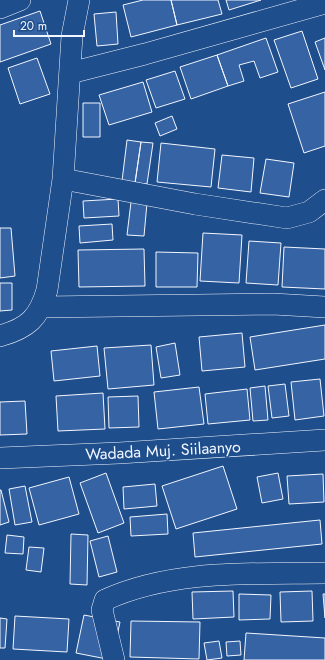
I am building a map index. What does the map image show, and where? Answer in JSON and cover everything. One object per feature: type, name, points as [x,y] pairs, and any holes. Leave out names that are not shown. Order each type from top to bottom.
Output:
[{"type":"street","points":[[0,8],[20,0]]},
{"type":"street","points":[[0,336],[14,332],[33,320],[42,307],[47,290],[64,178],[72,36],[79,0]]},
{"type":"street","points":[[70,73],[145,54],[325,3]]},
{"type":"street","points":[[64,178],[195,204],[287,218],[309,212],[325,200]]},
{"type":"street","points":[[42,307],[273,304],[325,307]]},
{"type":"street","name":"Wadada Muj. Siilaanyo","points":[[0,458],[119,453],[325,440]]},
{"type":"street","points":[[114,660],[102,610],[105,600],[128,590],[217,575],[325,572]]},
{"type":"building","points":[[143,0],[171,0],[177,25],[131,37],[123,5]]},
{"type":"building","points":[[171,0],[218,0],[222,14],[177,25]]},
{"type":"building","points":[[226,0],[261,0],[229,10]]},
{"type":"building","points":[[40,11],[51,44],[0,62],[0,25]]},
{"type":"building","points":[[116,12],[118,44],[97,46],[94,14]]},
{"type":"building","points":[[302,31],[318,79],[291,88],[274,40]]},
{"type":"building","points":[[266,38],[278,72],[260,78],[254,61],[239,65],[244,81],[228,86],[217,55]]},
{"type":"building","points":[[325,38],[325,70],[315,42]]},
{"type":"building","points":[[217,55],[228,86],[191,99],[180,67]]},
{"type":"building","points":[[37,58],[50,94],[20,104],[8,68]]},
{"type":"building","points":[[175,71],[185,99],[156,108],[146,80]]},
{"type":"building","points":[[143,82],[152,112],[109,125],[99,95]]},
{"type":"building","points":[[325,92],[325,146],[304,153],[288,104]]},
{"type":"building","points":[[83,103],[100,103],[100,137],[83,137]]},
{"type":"building","points":[[172,116],[177,129],[160,136],[155,123]]},
{"type":"building","points":[[127,140],[141,142],[135,183],[122,181]]},
{"type":"building","points":[[141,142],[153,143],[147,184],[135,183]]},
{"type":"building","points":[[161,143],[215,149],[211,187],[157,182]]},
{"type":"building","points":[[222,155],[254,158],[251,192],[218,188]]},
{"type":"building","points":[[266,159],[294,163],[289,197],[260,193]]},
{"type":"building","points":[[118,199],[119,216],[84,218],[83,201]]},
{"type":"building","points":[[131,202],[147,203],[144,236],[127,235]]},
{"type":"building","points":[[112,224],[113,240],[80,243],[79,226]]},
{"type":"building","points":[[0,228],[11,228],[15,276],[0,278]]},
{"type":"building","points":[[203,233],[242,235],[239,283],[200,281]]},
{"type":"building","points":[[249,241],[281,243],[278,285],[246,283]]},
{"type":"building","points":[[284,247],[325,249],[325,289],[282,287]]},
{"type":"building","points":[[144,249],[145,286],[79,287],[78,250]]},
{"type":"building","points":[[156,252],[198,253],[197,287],[156,287]]},
{"type":"building","points":[[0,283],[12,283],[12,310],[0,311]]},
{"type":"building","points":[[325,325],[325,359],[255,370],[250,337]]},
{"type":"building","points":[[242,333],[245,367],[202,371],[199,337]]},
{"type":"building","points":[[175,343],[180,375],[161,378],[156,347]]},
{"type":"building","points":[[151,345],[154,385],[108,389],[104,348]]},
{"type":"building","points":[[97,346],[100,376],[54,381],[51,351]]},
{"type":"building","points":[[320,379],[324,416],[295,420],[291,382]]},
{"type":"building","points":[[285,384],[289,416],[272,418],[268,386]]},
{"type":"building","points":[[265,386],[268,420],[253,421],[250,388]]},
{"type":"building","points":[[199,387],[204,424],[158,429],[154,392]]},
{"type":"building","points":[[247,389],[250,420],[208,424],[205,394]]},
{"type":"building","points":[[103,393],[105,429],[58,431],[56,396]]},
{"type":"building","points":[[138,396],[139,427],[109,428],[108,397]]},
{"type":"building","points":[[25,401],[27,434],[0,435],[0,402]]},
{"type":"building","points":[[223,466],[237,509],[176,529],[162,486]]},
{"type":"building","points":[[106,473],[124,523],[98,533],[80,483]]},
{"type":"building","points":[[278,473],[283,499],[262,503],[257,477]]},
{"type":"building","points":[[323,474],[324,502],[289,504],[287,476]]},
{"type":"building","points":[[69,477],[79,514],[39,525],[29,488]]},
{"type":"building","points":[[155,484],[157,506],[124,509],[123,487]]},
{"type":"building","points":[[25,486],[32,522],[15,525],[9,489]]},
{"type":"building","points":[[0,490],[9,522],[0,525]]},
{"type":"building","points":[[167,514],[168,534],[131,536],[130,517]]},
{"type":"building","points":[[320,520],[322,544],[195,557],[193,533]]},
{"type":"building","points":[[71,534],[88,535],[87,585],[70,584]]},
{"type":"building","points":[[7,535],[24,537],[23,554],[5,553]]},
{"type":"building","points":[[108,536],[117,572],[99,577],[90,541]]},
{"type":"building","points":[[29,547],[44,548],[41,572],[26,570]]},
{"type":"building","points":[[233,591],[234,617],[193,619],[192,592]]},
{"type":"building","points":[[312,591],[313,621],[281,622],[280,592]]},
{"type":"building","points":[[239,594],[271,595],[270,619],[239,620]]},
{"type":"building","points":[[323,594],[325,594],[325,618]]},
{"type":"building","points":[[84,615],[120,622],[112,660],[76,653]]},
{"type":"building","points":[[15,616],[69,619],[67,652],[13,649]]},
{"type":"building","points":[[0,618],[7,619],[5,648],[0,648]]},
{"type":"building","points":[[131,621],[200,622],[199,659],[130,657]]},
{"type":"building","points":[[246,633],[325,638],[325,660],[244,660]]},
{"type":"building","points":[[219,641],[222,658],[207,660],[204,643]]},
{"type":"building","points":[[240,641],[241,655],[227,656],[226,642]]}]
